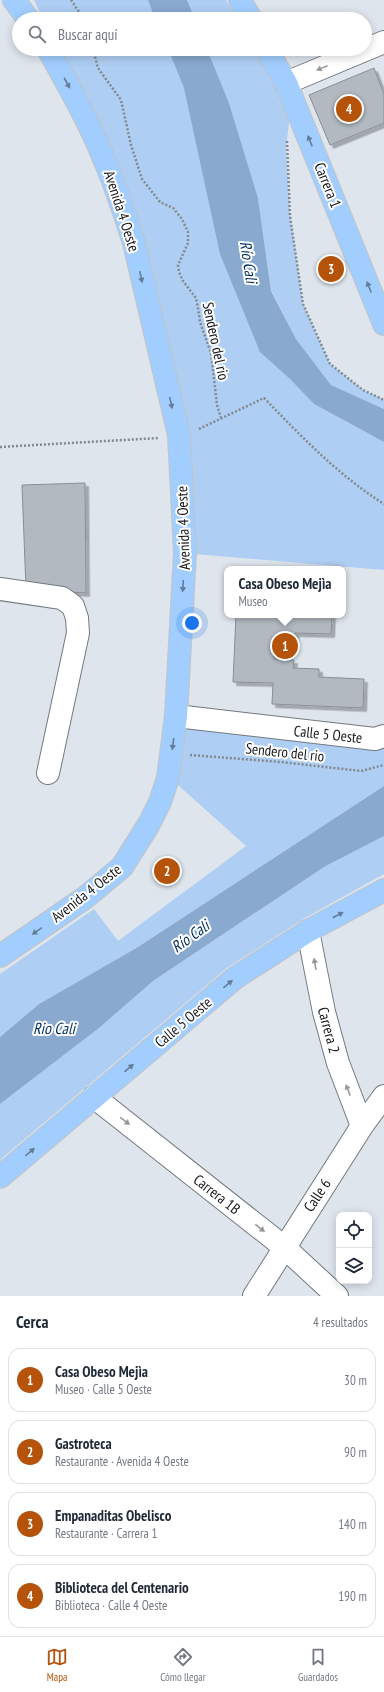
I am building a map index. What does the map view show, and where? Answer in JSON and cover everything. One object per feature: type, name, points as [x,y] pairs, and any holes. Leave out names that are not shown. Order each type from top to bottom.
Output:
[{"type":"main road","points":[[14,0],[23,12]]},
{"type":"main road","points":[[24,0],[30,12]]},
{"type":"main road","points":[[240,0],[247,12]]},
{"type":"main road","name":"Avenida 4 Oeste","points":[[0,956],[86,897],[122,867],[149,824],[160,802],[168,778],[176,716],[185,553],[179,435],[134,243],[128,225],[105,159],[77,101],[52,56]]},
{"type":"main road","name":"Carrera 1","points":[[271,56],[286,83],[384,324]]},
{"type":"main road","name":"Calle 5 Oeste","points":[[0,1177],[235,978],[308,931],[384,890]]},
{"type":"street","points":[[372,47],[384,42]]},
{"type":"street","points":[[286,83],[351,56]]},
{"type":"street","points":[[0,588],[62,598],[73,606],[78,618],[78,633],[48,773]]},
{"type":"street","name":"Calle 5 Oeste","points":[[176,716],[375,739],[384,736]]},
{"type":"street","name":"Carrera 2","points":[[308,931],[326,1020],[338,1063],[362,1126]]},
{"type":"street","name":"Calle 6","points":[[254,1296],[362,1126],[384,1096]]},
{"type":"street","name":"Carrera 1B","points":[[94,1097],[284,1247],[337,1296]]},
{"type":"path","points":[[71,0],[79,12]]},
{"type":"path","name":"Sendero del rio","points":[[95,56],[98,68],[121,100],[131,145],[142,179],[160,202],[173,208],[182,219],[188,232],[188,243],[178,265],[179,272],[183,281],[196,298],[200,322],[211,353],[217,406],[221,418]]},
{"type":"path","points":[[287,134],[286,148],[290,216],[303,304],[330,364],[363,390],[384,400]]},
{"type":"path","points":[[196,430],[264,398],[318,454],[364,491],[384,504]]},
{"type":"path","points":[[0,447],[166,437]]},
{"type":"path","name":"Sendero del rio","points":[[183,754],[281,762],[361,771],[384,765]]},
{"type":"shaded area","points":[[34,0],[148,0],[152,12],[40,12]]},
{"type":"shaded area","points":[[187,0],[226,0],[233,12],[192,12]]},
{"type":"shaded area","points":[[63,56],[171,56],[184,88],[289,378],[314,404],[384,442],[384,570],[195,554],[115,157],[88,97]]},
{"type":"shaded area","points":[[210,56],[258,56],[290,114],[286,148],[290,216],[303,304],[330,364],[363,390],[384,400],[384,409],[331,385],[296,339],[271,290],[258,198],[229,103]]},
{"type":"shaded area","points":[[186,718],[384,736],[384,786],[138,947],[39,1004],[0,1037],[0,974],[94,909],[118,941],[246,846],[178,785],[183,754]]},
{"type":"shaded area","points":[[384,836],[384,874],[305,918],[227,968],[0,1160],[0,1104],[99,1028],[153,981],[324,867]]},
{"type":"water","points":[[148,0],[187,0],[192,12],[152,12]]},
{"type":"water","name":"Río Cali","points":[[171,56],[210,56],[229,103],[258,198],[271,291],[296,339],[331,385],[384,409],[384,442],[314,404],[289,378],[260,352],[220,254],[184,88]]},
{"type":"water","name":"Rio Cali","points":[[384,786],[384,836],[324,867],[153,981],[99,1028],[0,1104],[0,1037],[39,1004],[138,947]]},
{"type":"building","points":[[374,68],[384,94],[384,123],[330,145],[309,95]]},
{"type":"building","points":[[85,483],[86,593],[26,589],[22,485]]},
{"type":"building","points":[[236,618],[332,618],[331,634],[295,633],[295,639],[275,638],[274,659],[294,660],[293,668],[319,669],[319,677],[364,679],[363,708],[272,704],[273,683],[233,682]]},
{"type":"place","name":"Biblioteca del Centenario","points":[[349,109]]},
{"type":"place","name":"Empanaditas Obelisco","points":[[331,269]]},
{"type":"place","name":"Casa Obeso Mejìa","points":[[285,646]]},
{"type":"place","name":"Gastroteca","points":[[167,871]]}]
